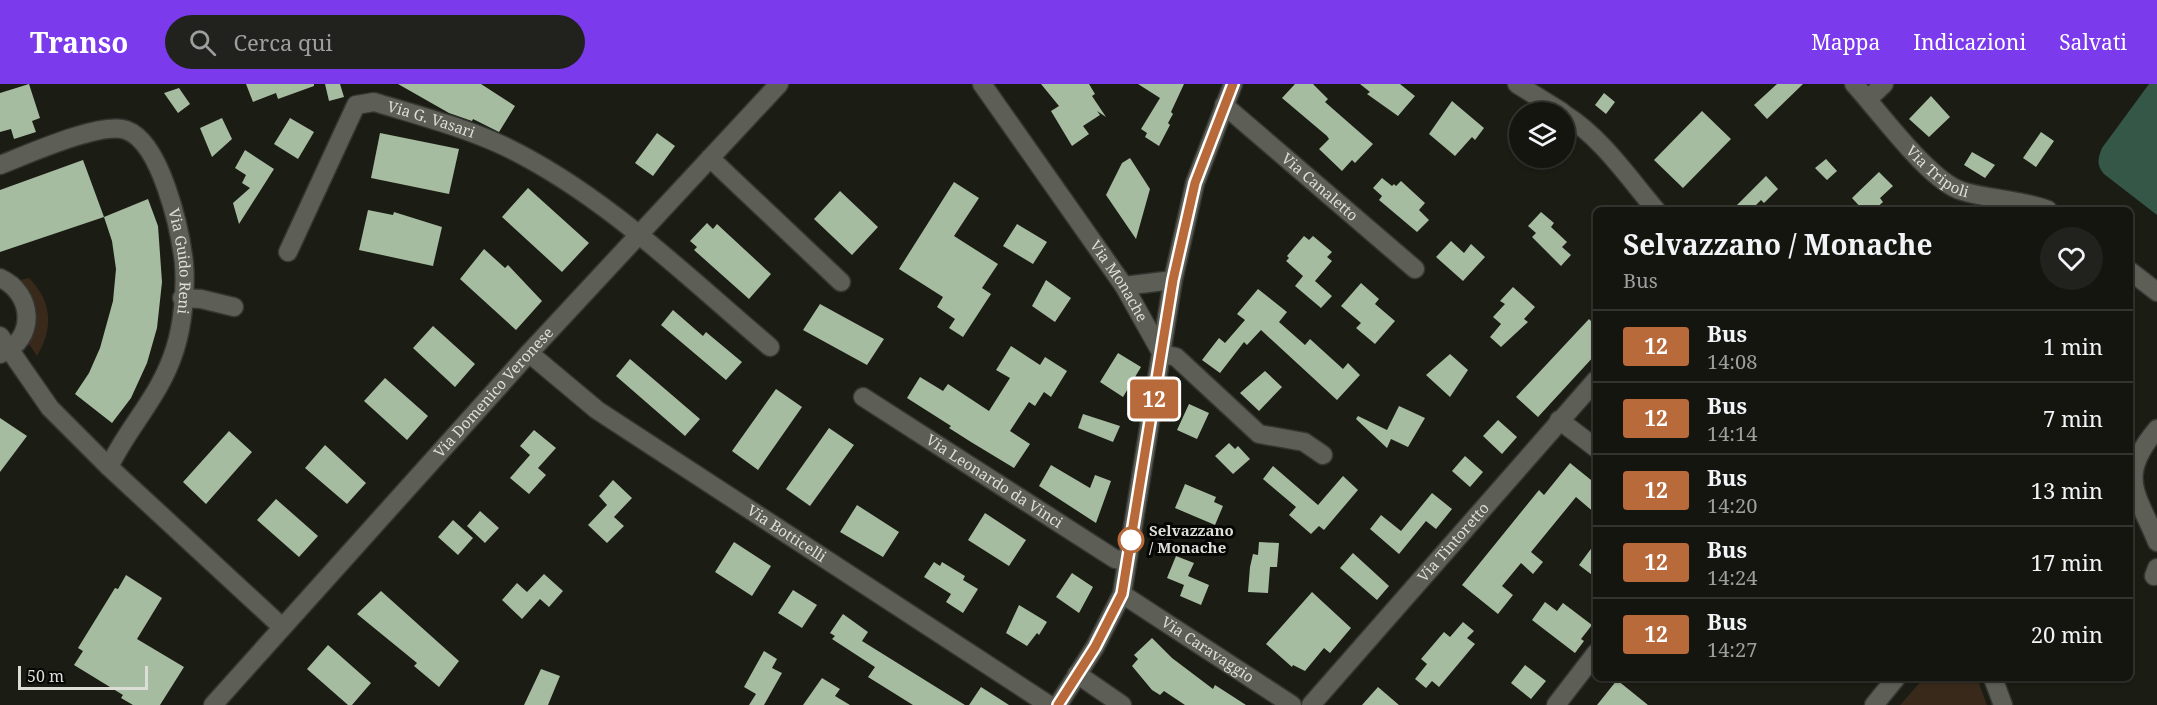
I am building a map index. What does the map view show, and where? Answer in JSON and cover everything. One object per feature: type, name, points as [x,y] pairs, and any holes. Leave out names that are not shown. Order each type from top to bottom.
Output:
[{"type":"street","name":"Via Domenico Veronese","points":[[213,705],[529,353],[779,84]]},
{"type":"street","name":"Via Monache","points":[[982,84],[1124,286],[1162,354]]},
{"type":"street","points":[[1058,705],[1122,594],[1173,280],[1195,183],[1233,84]]},
{"type":"street","points":[[1518,84],[1546,102]]},
{"type":"street","name":"Via Tripoli","points":[[1854,84],[1869,99],[1893,132],[1932,170],[1960,191],[2040,207]]},
{"type":"street","points":[[1869,99],[1884,84]]},
{"type":"street","name":"Via G. Vasari","points":[[288,252],[356,105],[374,102],[504,146],[575,189],[638,235]]},
{"type":"street","name":"Via Canaletto","points":[[1224,105],[1415,269]]},
{"type":"street","points":[[1575,120],[1608,153],[1653,207]]},
{"type":"street","name":"Via Guido Reni","points":[[0,165],[102,129],[124,129],[135,134],[155,162],[171,204],[184,265],[178,336],[165,375],[153,401],[109,467]]},
{"type":"street","points":[[710,158],[841,282]]},
{"type":"street","points":[[638,235],[770,346]]},
{"type":"street","points":[[2133,273],[2157,292]]},
{"type":"street","points":[[0,278],[20,292],[26,303],[28,317],[25,330],[18,342],[3,347],[52,410],[109,467],[282,627]]},
{"type":"street","points":[[1124,286],[1173,280]]},
{"type":"street","points":[[182,298],[234,307]]},
{"type":"street","name":"Via Botticelli","points":[[529,353],[597,410],[1049,705]]},
{"type":"street","points":[[1162,354],[1176,357],[1259,434],[1304,442],[1323,456]]},
{"type":"street","name":"Via Tintoretto","points":[[1311,705],[1559,420],[1593,384]]},
{"type":"street","name":"Via Leonardo da Vinci","points":[[862,398],[1115,559],[1127,561]]},
{"type":"street","points":[[1559,420],[1593,446]]},
{"type":"street","points":[[2133,468],[2138,456],[2157,429]]},
{"type":"street","points":[[2133,480],[2134,489],[2157,542]]},
{"type":"street","name":"Via Caravaggio","points":[[1122,594],[1292,705]]},
{"type":"street","points":[[1556,705],[1593,658]]},
{"type":"street","points":[[1077,674],[1122,705]]},
{"type":"street","points":[[1874,705],[1894,681]]},
{"type":"street","points":[[1994,681],[2003,705]]},
{"type":"shaded area","points":[[2149,84],[2157,84],[2157,215],[2104,174],[2099,161],[2102,148]]},
{"type":"shaded area","points":[[29,278],[42,296],[48,315],[46,335],[37,356],[27,341],[16,281]]},
{"type":"shaded area","points":[[1921,681],[1978,681],[1987,705],[1900,705]]},
{"type":"building","points":[[29,84],[40,118],[32,121],[36,132],[14,139],[11,129],[0,132],[0,93]]},
{"type":"building","points":[[246,84],[314,84],[314,86],[278,99],[276,93],[253,102]]},
{"type":"building","points":[[325,84],[340,84],[344,97],[329,101]]},
{"type":"building","points":[[398,84],[481,84],[515,106],[499,132],[473,119],[472,121],[449,113]]},
{"type":"building","points":[[1041,84],[1089,84],[1095,94],[1092,96],[1106,117],[1097,111],[1100,115],[1083,126],[1089,134],[1072,146],[1051,111],[1059,106]]},
{"type":"building","points":[[1138,84],[1184,84],[1171,112],[1173,114],[1168,123],[1170,125],[1159,146],[1145,137],[1147,133],[1141,129],[1160,98]]},
{"type":"building","points":[[1295,84],[1313,84],[1328,99],[1325,102],[1373,144],[1355,163],[1352,160],[1342,171],[1319,149],[1329,139],[1327,136],[1282,98]]},
{"type":"building","points":[[1360,84],[1400,84],[1415,96],[1398,116],[1367,94],[1370,92]]},
{"type":"building","points":[[1777,84],[1803,84],[1767,119],[1754,105]]},
{"type":"building","points":[[179,88],[190,104],[178,113],[164,93]]},
{"type":"building","points":[[1604,93],[1615,102],[1606,114],[1595,105]]},
{"type":"building","points":[[1931,96],[1950,117],[1929,137],[1909,119]]},
{"type":"building","points":[[1452,101],[1484,128],[1475,140],[1472,137],[1455,156],[1429,134]]},
{"type":"building","points":[[1702,111],[1731,139],[1683,188],[1654,160]]},
{"type":"building","points":[[222,118],[232,139],[212,157],[200,128]]},
{"type":"building","points":[[290,118],[314,132],[298,159],[274,144]]},
{"type":"building","points":[[2041,132],[2054,141],[2036,167],[2023,158]]},
{"type":"building","points":[[380,133],[459,149],[449,194],[371,178]]},
{"type":"building","points":[[657,133],[675,146],[653,176],[635,163]]},
{"type":"building","points":[[245,150],[274,169],[239,224],[233,203],[250,188],[242,183],[246,175],[235,168]]},
{"type":"building","points":[[1972,152],[1995,165],[1985,178],[1964,165]]},
{"type":"building","points":[[1130,158],[1150,189],[1136,239],[1106,195],[1122,163]]},
{"type":"building","points":[[1826,159],[1837,171],[1827,180],[1815,168]]},
{"type":"building","points":[[83,160],[104,217],[0,252],[0,190]]},
{"type":"building","points":[[1879,172],[1893,186],[1880,198],[1883,202],[1877,207],[1860,207],[1852,198]]},
{"type":"building","points":[[1766,176],[1778,189],[1764,203],[1761,200],[1754,207],[1735,207]]},
{"type":"building","points":[[1382,178],[1392,186],[1394,184],[1396,186],[1401,181],[1425,203],[1419,210],[1429,220],[1417,232],[1379,200],[1382,196],[1373,188]]},
{"type":"building","points":[[954,182],[979,198],[954,236],[998,264],[982,288],[991,294],[963,337],[949,328],[955,319],[937,307],[943,297],[899,269]]},
{"type":"building","points":[[528,188],[589,243],[562,272],[502,217]]},
{"type":"building","points":[[840,191],[878,227],[852,255],[814,219]]},
{"type":"building","points":[[148,199],[158,226],[162,282],[157,328],[147,363],[131,398],[112,423],[75,394],[89,373],[100,348],[113,301],[116,269],[112,241],[104,217]]},
{"type":"building","points":[[368,210],[393,215],[394,212],[442,227],[433,266],[359,250]]},
{"type":"building","points":[[1541,212],[1554,223],[1551,227],[1567,242],[1562,247],[1571,255],[1561,266],[1532,237],[1536,233],[1528,226]]},
{"type":"building","points":[[707,223],[713,229],[717,224],[771,274],[749,299],[694,250],[697,247],[690,241]]},
{"type":"building","points":[[1017,224],[1047,242],[1033,264],[1003,246]]},
{"type":"building","points":[[1304,236],[1309,240],[1313,236],[1332,252],[1327,257],[1332,261],[1315,281],[1332,296],[1321,308],[1295,286],[1303,276],[1286,261],[1289,258],[1287,256]]},
{"type":"building","points":[[1451,241],[1464,253],[1471,244],[1485,257],[1463,281],[1436,257]]},
{"type":"building","points":[[484,249],[505,268],[508,265],[542,301],[516,330],[460,279]]},
{"type":"building","points":[[1046,280],[1071,298],[1055,322],[1032,306]]},
{"type":"building","points":[[1361,283],[1379,299],[1375,304],[1395,321],[1375,344],[1356,328],[1361,323],[1341,306]]},
{"type":"building","points":[[1513,287],[1535,307],[1524,319],[1528,322],[1501,347],[1490,337],[1501,324],[1493,317],[1505,304],[1500,301]]},
{"type":"building","points":[[1258,289],[1287,312],[1279,322],[1305,345],[1310,339],[1343,369],[1348,363],[1360,375],[1337,400],[1261,330],[1247,345],[1244,342],[1220,373],[1202,360],[1219,338],[1225,343],[1245,320],[1237,314]]},
{"type":"building","points":[[820,304],[884,339],[867,365],[803,330]]},
{"type":"building","points":[[673,310],[703,336],[706,332],[742,362],[726,380],[661,325]]},
{"type":"building","points":[[1589,319],[1593,323],[1593,357],[1538,417],[1516,397]]},
{"type":"building","points":[[433,326],[475,364],[455,387],[413,348]]},
{"type":"building","points":[[1011,346],[1040,365],[1045,357],[1067,371],[1051,397],[1044,392],[1035,406],[1029,402],[1010,431],[1030,444],[1014,468],[949,428],[951,426],[907,398],[920,377],[943,391],[948,384],[989,411],[1010,378],[996,370]]},
{"type":"building","points":[[1118,353],[1141,367],[1123,397],[1100,382]]},
{"type":"building","points":[[1450,354],[1468,370],[1450,397],[1426,375]]},
{"type":"building","points":[[630,359],[700,419],[685,436],[616,376]]},
{"type":"building","points":[[1265,371],[1282,387],[1259,411],[1240,393]]},
{"type":"building","points":[[385,378],[428,416],[407,440],[364,401]]},
{"type":"building","points":[[776,389],[802,407],[758,470],[732,451]]},
{"type":"building","points":[[1189,404],[1209,413],[1197,439],[1177,430]]},
{"type":"building","points":[[1399,406],[1425,418],[1408,447],[1391,439],[1387,448],[1356,419],[1358,416],[1387,430]]},
{"type":"building","points":[[1083,414],[1120,426],[1113,442],[1078,428]]},
{"type":"building","points":[[0,418],[27,436],[0,472]]},
{"type":"building","points":[[1498,420],[1517,437],[1502,454],[1483,436]]},
{"type":"building","points":[[829,428],[854,445],[810,506],[786,489]]},
{"type":"building","points":[[534,430],[556,448],[538,468],[546,475],[529,494],[510,478],[530,455],[520,446]]},
{"type":"building","points":[[229,431],[252,452],[206,504],[183,482]]},
{"type":"building","points":[[1229,443],[1235,449],[1238,446],[1250,459],[1233,474],[1215,456]]},
{"type":"building","points":[[325,445],[366,483],[347,504],[305,468]]},
{"type":"building","points":[[1465,456],[1483,472],[1470,487],[1452,471]]},
{"type":"building","points":[[1570,463],[1593,482],[1593,511],[1576,497],[1531,552],[1543,562],[1533,574],[1521,563],[1502,586],[1513,595],[1498,614],[1462,585],[1539,490],[1544,495]]},
{"type":"building","points":[[1051,465],[1090,488],[1095,475],[1111,481],[1096,523],[1039,486]]},
{"type":"building","points":[[1273,466],[1318,505],[1343,476],[1358,490],[1324,530],[1319,526],[1311,534],[1289,515],[1296,507],[1263,479]]},
{"type":"building","points":[[613,480],[632,498],[614,517],[624,526],[607,543],[588,525],[607,505],[599,496]]},
{"type":"building","points":[[1185,484],[1216,497],[1214,502],[1223,506],[1215,525],[1175,508]]},
{"type":"building","points":[[1432,493],[1452,509],[1436,529],[1426,521],[1399,554],[1370,529],[1381,515],[1401,531]]},
{"type":"building","points":[[276,499],[318,536],[299,557],[257,520]]},
{"type":"building","points":[[857,505],[899,532],[883,557],[840,532]]},
{"type":"building","points":[[480,511],[499,528],[485,543],[467,526]]},
{"type":"building","points":[[985,513],[1026,540],[1009,566],[968,540]]},
{"type":"building","points":[[453,520],[473,538],[458,555],[438,537]]},
{"type":"building","points":[[734,542],[771,566],[752,596],[715,572]]},
{"type":"building","points":[[1259,542],[1279,543],[1277,567],[1270,567],[1268,593],[1248,592],[1250,567],[1253,554],[1258,555]]},
{"type":"building","points":[[1593,546],[1593,576],[1579,565]]},
{"type":"building","points":[[1353,553],[1389,586],[1377,600],[1340,568]]},
{"type":"building","points":[[1176,556],[1194,563],[1188,576],[1209,585],[1201,605],[1180,596],[1184,585],[1167,578]]},
{"type":"building","points":[[934,562],[940,566],[942,562],[965,576],[963,580],[978,589],[963,613],[946,602],[951,594],[924,577]]},
{"type":"building","points":[[1072,573],[1093,587],[1079,613],[1056,597]]},
{"type":"building","points":[[544,574],[563,591],[549,607],[540,599],[522,619],[502,600],[517,583],[527,592]]},
{"type":"building","points":[[126,575],[162,598],[137,639],[184,667],[160,705],[133,705],[121,698],[123,695],[74,665],[83,651],[78,648],[115,588],[118,589]]},
{"type":"building","points":[[793,590],[817,605],[802,628],[778,613]]},
{"type":"building","points":[[381,591],[459,661],[439,687],[414,666],[417,663],[357,614]]},
{"type":"building","points":[[1312,592],[1351,628],[1330,653],[1324,648],[1305,671],[1293,665],[1292,667],[1266,644]]},
{"type":"building","points":[[1545,602],[1557,611],[1563,603],[1592,625],[1581,639],[1584,641],[1575,653],[1532,620]]},
{"type":"building","points":[[1019,605],[1047,622],[1039,635],[1037,633],[1027,646],[1006,633]]},
{"type":"building","points":[[843,614],[868,632],[862,641],[965,705],[913,705],[868,677],[875,667],[832,639],[835,636],[830,633]]},
{"type":"building","points":[[1463,622],[1474,631],[1467,638],[1475,644],[1439,687],[1432,681],[1426,688],[1415,679],[1427,664],[1421,659],[1444,632],[1450,637]]},
{"type":"building","points":[[1152,638],[1172,658],[1213,689],[1215,685],[1246,705],[1185,705],[1164,691],[1160,695],[1152,690],[1132,666],[1138,659],[1134,655]]},
{"type":"building","points":[[328,645],[371,683],[352,705],[348,705],[307,669]]},
{"type":"building","points":[[764,651],[777,659],[772,668],[782,673],[764,705],[749,705],[756,694],[744,687]]},
{"type":"building","points":[[1525,665],[1546,681],[1531,699],[1511,683]]},
{"type":"building","points":[[541,669],[560,676],[548,705],[524,705]]},
{"type":"building","points":[[822,678],[840,689],[835,696],[850,705],[803,705]]},
{"type":"building","points":[[1618,681],[1648,705],[1597,705]]},
{"type":"building","points":[[981,687],[1009,705],[969,705]]},
{"type":"building","points":[[1378,687],[1399,705],[1362,705]]},
{"type":"bus line","name":"12","points":[[1058,705],[1095,647],[1122,594],[1173,280],[1195,183],[1233,84]]},
{"type":"place","name":"Selvazzano / Monache","points":[[1131,540]]}]
